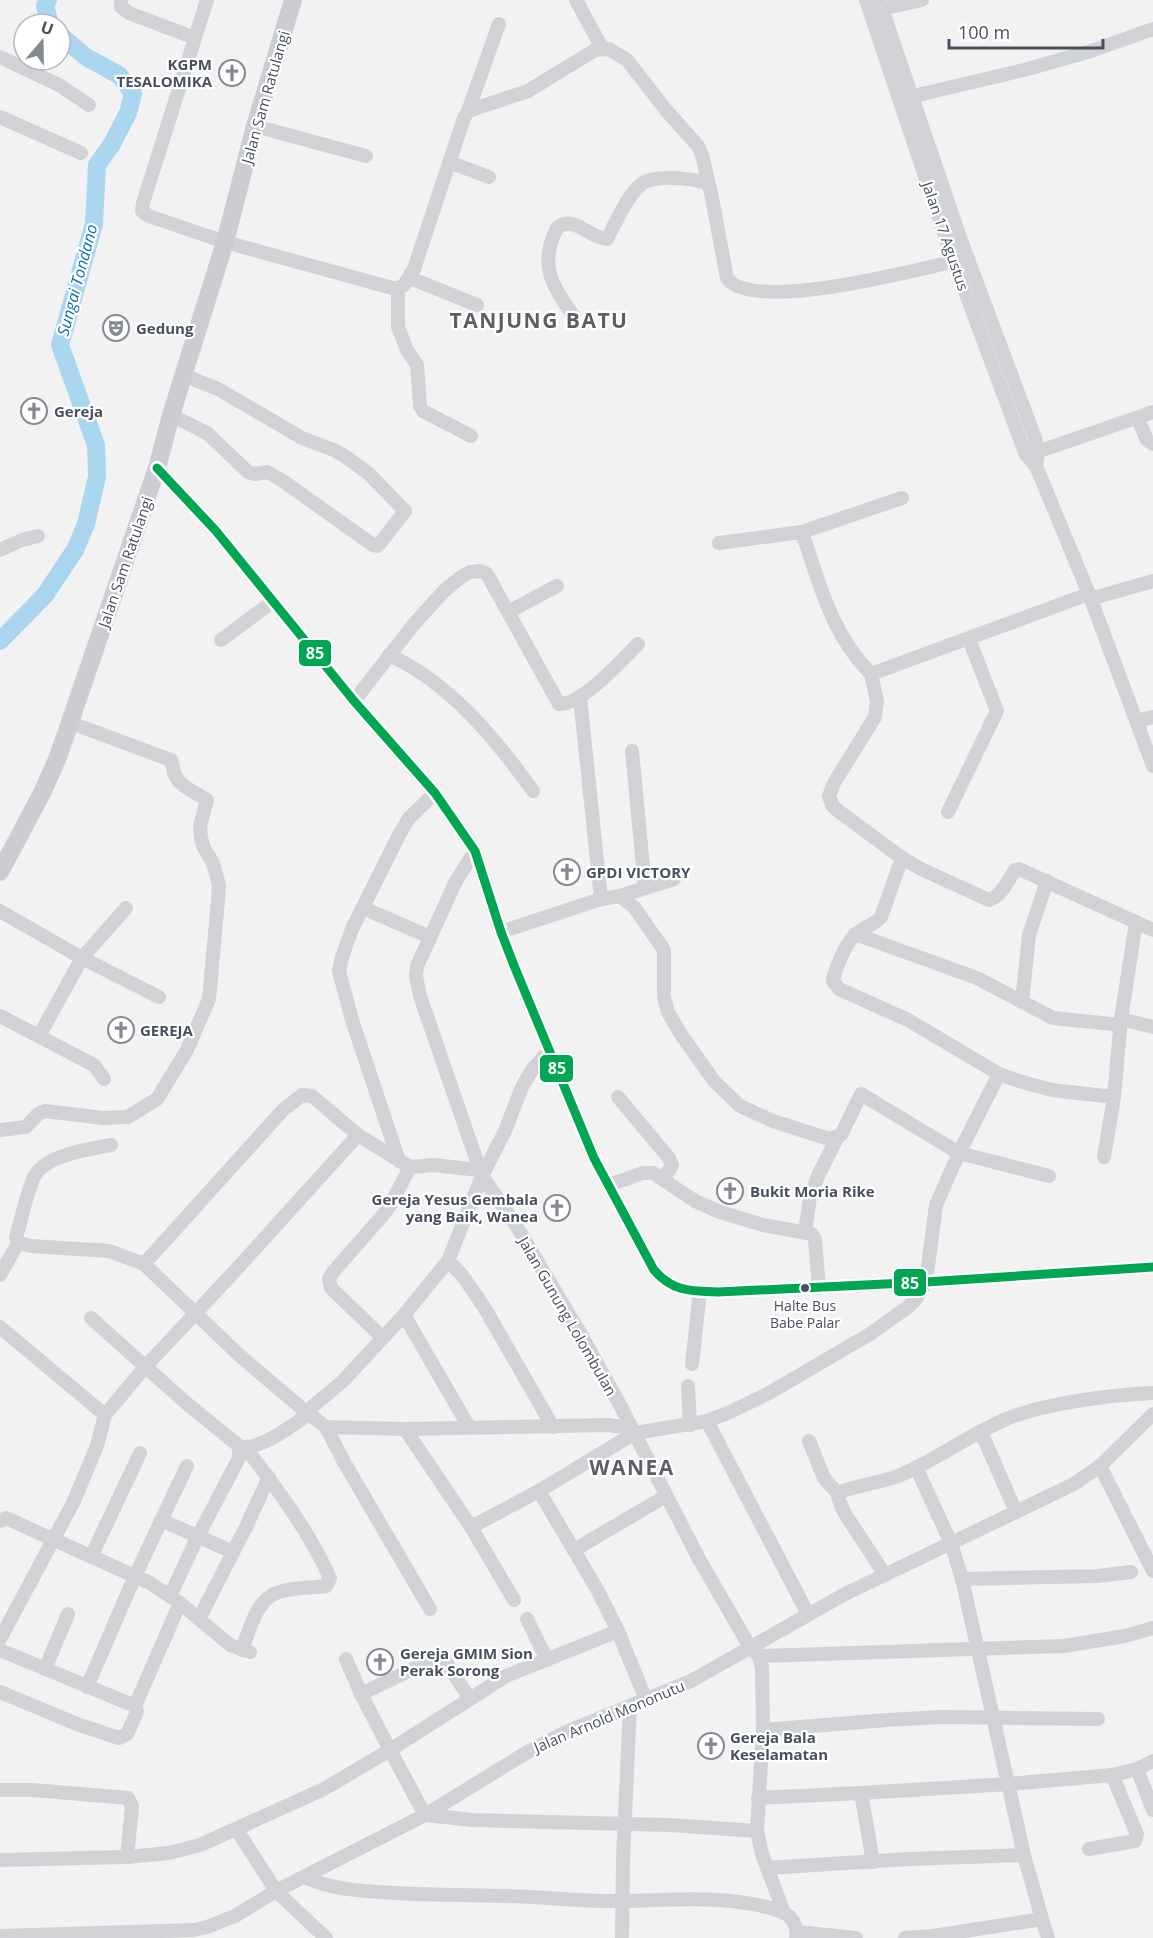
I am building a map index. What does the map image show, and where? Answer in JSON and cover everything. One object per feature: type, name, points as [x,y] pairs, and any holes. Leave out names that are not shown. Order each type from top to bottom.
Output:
[{"type":"main road","name":"Jalan Sam Ratulangi","points":[[0,872],[42,793],[71,723],[158,468],[171,415],[225,242],[255,126],[293,0]]},
{"type":"street","points":[[121,0],[121,7],[129,13],[195,38]]},
{"type":"street","points":[[207,0],[141,209],[149,216],[225,242],[393,290],[404,285],[410,278],[464,118],[499,24]]},
{"type":"street","points":[[576,0],[602,48]]},
{"type":"street","name":"Jalan 17 Agustus","points":[[866,0],[968,258],[1003,353],[1036,466],[1090,597],[1153,766]]},
{"type":"street","points":[[880,5],[922,0]]},
{"type":"street","name":"Jalan 17 Agustus","points":[[880,5],[954,262],[1032,454]]},
{"type":"street","points":[[906,97],[1024,70],[1088,52],[1153,29]]},
{"type":"street","points":[[468,111],[528,91],[595,50],[602,48],[613,51],[627,60],[698,146],[702,155],[727,278],[735,286],[770,292],[801,291],[861,282],[968,258]]},
{"type":"street","points":[[0,57],[59,85],[89,105]]},
{"type":"street","points":[[0,117],[81,153]]},
{"type":"street","points":[[255,126],[366,156]]},
{"type":"street","points":[[449,162],[489,177]]},
{"type":"street","points":[[573,315],[557,292],[549,272],[548,255],[557,228],[570,222],[595,236],[607,238],[632,195],[644,182],[657,179],[683,179],[708,183]]},
{"type":"street","points":[[410,278],[477,305]]},
{"type":"street","points":[[398,288],[396,316],[398,327],[407,350],[417,365],[420,406],[423,411],[471,436]]},
{"type":"street","points":[[171,415],[207,433],[248,472],[255,474],[268,472],[302,493],[373,545],[377,546],[381,542],[405,511],[368,473],[334,450],[302,438],[218,389],[183,375]]},
{"type":"street","points":[[1032,454],[1153,412]]},
{"type":"street","points":[[1138,418],[1147,440],[1153,444]]},
{"type":"street","points":[[158,468],[216,531],[354,701],[435,793],[475,851],[501,932],[594,1158],[654,1270],[672,1286],[700,1291],[819,1288],[1153,1267]]},
{"type":"street","points":[[719,543],[802,532],[902,498]]},
{"type":"street","points":[[802,532],[825,603],[856,659],[871,674],[877,701],[875,717],[834,783],[829,796],[832,805],[902,858],[989,900],[1000,893],[1016,869],[1025,871],[1153,930]]},
{"type":"street","points":[[0,550],[38,536]]},
{"type":"street","points":[[354,701],[389,655],[444,591],[470,572],[480,571],[487,574],[557,703],[564,704],[580,697],[618,665],[638,644]]},
{"type":"street","points":[[871,674],[1090,597],[1153,582]]},
{"type":"street","points":[[508,612],[557,586]]},
{"type":"street","points":[[221,640],[272,602]]},
{"type":"street","points":[[948,812],[996,711],[969,639]]},
{"type":"street","points":[[389,655],[406,663],[444,688],[488,735],[533,791]]},
{"type":"street","points":[[580,697],[601,899]]},
{"type":"street","points":[[1136,720],[1153,717]]},
{"type":"street","points":[[0,1130],[26,1127],[45,1111],[124,1118],[144,1107],[157,1098],[187,1050],[209,999],[219,885],[213,863],[201,842],[201,826],[207,800],[181,783],[174,774],[171,760],[71,723]]},
{"type":"street","points":[[632,751],[645,888]]},
{"type":"street","points":[[383,1338],[331,1288],[329,1279],[387,1209],[404,1164],[352,1020],[339,971],[347,943],[393,846],[409,818],[435,793]]},
{"type":"street","name":"Jalan Gunung Lolombulan","points":[[475,851],[456,881],[417,966],[416,976],[420,996],[480,1173],[565,1307],[633,1430],[699,1559],[754,1651]]},
{"type":"street","points":[[902,858],[881,917],[876,923],[855,934],[833,978],[834,984],[908,1020],[999,1074],[1052,1090],[1114,1097]]},
{"type":"street","points":[[501,932],[601,899],[620,896],[674,879]]},
{"type":"street","points":[[1022,1002],[1029,935],[1047,881]]},
{"type":"street","points":[[620,896],[634,907],[664,951],[664,997],[668,1012],[714,1081],[740,1106],[773,1121],[829,1139],[837,1138]]},
{"type":"street","points":[[39,1036],[82,958],[126,908]]},
{"type":"street","points":[[363,908],[430,937]]},
{"type":"street","points":[[0,911],[82,958],[159,997]]},
{"type":"street","points":[[1104,1157],[1114,1097],[1121,1022],[1136,922]]},
{"type":"street","points":[[855,934],[977,978],[1036,1010],[1061,1020],[1121,1022],[1153,1027]]},
{"type":"street","points":[[0,1016],[94,1065],[104,1079]]},
{"type":"street","points":[[243,1447],[256,1445],[287,1429],[308,1413],[343,1381],[383,1338],[448,1261],[480,1173],[505,1131],[522,1087],[532,1070],[549,1051]]},
{"type":"street","points":[[326,1427],[469,1428],[608,1425],[633,1430],[690,1425],[730,1412],[789,1383],[870,1334],[916,1299],[926,1282],[936,1205],[959,1153],[999,1074]]},
{"type":"street","points":[[805,1232],[810,1197],[818,1176],[861,1094],[959,1153],[1048,1176]]},
{"type":"street","points":[[144,1263],[296,1098],[302,1095],[312,1096],[358,1135],[404,1164],[434,1165],[480,1173]]},
{"type":"street","points":[[618,1097],[669,1158],[672,1165],[669,1172],[660,1178]]},
{"type":"street","points":[[0,1639],[55,1540],[85,1478],[105,1415],[145,1367],[358,1135]]},
{"type":"street","points":[[0,1275],[18,1242],[16,1237],[34,1177],[42,1167],[69,1155],[111,1145]]},
{"type":"street","points":[[609,1185],[643,1173],[653,1173],[695,1201],[720,1212],[763,1225],[812,1234],[815,1237],[819,1288]]},
{"type":"street","points":[[18,1242],[31,1246],[109,1251],[144,1263],[239,1355],[326,1427],[430,1609]]},
{"type":"street","points":[[448,1261],[462,1275],[484,1307],[553,1427]]},
{"type":"street","points":[[692,1364],[700,1291]]},
{"type":"street","points":[[404,1315],[469,1428]]},
{"type":"street","points":[[0,1521],[6,1518],[135,1576],[175,1600],[223,1640],[246,1651],[255,1616],[264,1601],[275,1593],[326,1586],[330,1578],[322,1559],[281,1494],[243,1447],[214,1427],[91,1318]]},
{"type":"street","points":[[0,1327],[105,1415]]},
{"type":"street","points":[[688,1386],[690,1425]]},
{"type":"street","points":[[838,1494],[878,1483],[916,1467],[1003,1421],[1040,1408],[1153,1393]]},
{"type":"street","name":"Jalan Arnold Mononutu","points":[[0,1936],[194,1930],[236,1916],[304,1877],[425,1815],[526,1753],[566,1732],[691,1681],[754,1651],[808,1614],[1074,1484],[1100,1466],[1153,1414]]},
{"type":"street","points":[[707,1421],[808,1614]]},
{"type":"street","points":[[405,1428],[471,1527],[514,1600]]},
{"type":"street","points":[[471,1527],[539,1491],[633,1430]]},
{"type":"street","points":[[981,1432],[1016,1512]]},
{"type":"street","points":[[809,1441],[824,1478],[838,1494],[844,1512],[885,1575]]},
{"type":"street","points":[[0,1692],[77,1724],[119,1738],[127,1734],[137,1712],[135,1706],[198,1536],[243,1447]]},
{"type":"street","points":[[92,1556],[140,1453]]},
{"type":"street","points":[[87,1687],[135,1576],[187,1466]]},
{"type":"street","points":[[1100,1466],[1153,1571]]},
{"type":"street","points":[[916,1467],[951,1543],[962,1579],[1024,1855],[1048,1938]]},
{"type":"street","points":[[199,1619],[268,1477]]},
{"type":"street","points":[[539,1491],[598,1591],[618,1631],[646,1700]]},
{"type":"street","points":[[574,1550],[666,1496]]},
{"type":"street","points":[[161,1520],[233,1552]]},
{"type":"street","points":[[962,1579],[1098,1576],[1131,1572]]},
{"type":"street","points":[[45,1669],[68,1614]]},
{"type":"street","points":[[526,1619],[547,1660]]},
{"type":"street","points":[[856,1938],[797,1935],[794,1923],[784,1913],[762,1854],[757,1831],[763,1730],[762,1667],[754,1651],[977,1650],[1084,1644],[1153,1628]]},
{"type":"street","points":[[0,1860],[127,1857],[169,1852],[200,1845],[324,1789],[506,1676],[618,1631]]},
{"type":"street","points":[[0,1650],[135,1706]]},
{"type":"street","points":[[361,1694],[438,1657],[447,1664],[470,1699]]},
{"type":"street","points":[[346,1659],[361,1694],[425,1815],[473,1820],[624,1823],[757,1831]]},
{"type":"street","points":[[622,1938],[624,1823],[630,1706]]},
{"type":"street","points":[[763,1730],[887,1720],[993,1717],[1098,1719]]},
{"type":"street","points":[[758,1798],[1009,1784],[1112,1775],[1137,1769],[1153,1761]]},
{"type":"street","points":[[1137,1769],[1153,1810]]},
{"type":"street","points":[[1089,1849],[1135,1842],[1136,1839],[1137,1834],[1112,1775]]},
{"type":"street","points":[[0,1790],[126,1797],[132,1806],[127,1857]]},
{"type":"street","points":[[861,1793],[873,1862]]},
{"type":"street","points":[[237,1830],[276,1892],[326,1938]]},
{"type":"street","points":[[767,1868],[1024,1855]]},
{"type":"street","points":[[304,1877],[322,1885],[351,1890],[624,1901],[705,1899],[751,1905],[784,1913]]},
{"type":"street","points":[[905,1938],[933,1936],[1042,1919]]},
{"type":"waterway","name":"Sungai Tondano","points":[[47,12],[45,6],[48,0]]},
{"type":"waterway","name":"Sungai Tondano","points":[[0,641],[45,595],[75,550],[86,524],[97,477],[96,445],[60,345],[94,224],[97,165],[112,144],[128,113],[133,93],[119,75],[86,57],[72,45]]},
{"type":"transit line","name":"85","points":[[157,468],[216,531],[354,701],[435,793],[475,851],[501,932],[594,1158],[654,1270],[668,1283],[683,1289],[718,1292],[926,1282],[1153,1267]]},
{"type":"place","name":"KGPM TESALOMIKA","points":[[232,73]]},
{"type":"place","name":"Gedung","points":[[116,328]]},
{"type":"place","name":"Gereja","points":[[34,411]]},
{"type":"place","name":"GPDI VICTORY","points":[[567,872]]},
{"type":"place","name":"GEREJA","points":[[121,1030]]},
{"type":"place","name":"Bukit Moria Rike","points":[[730,1191]]},
{"type":"place","name":"Gereja Yesus Gembala yang Baik, Wanea","points":[[557,1208]]},
{"type":"place","name":"Halte Bus Babe Palar","points":[[805,1288]]},
{"type":"place","name":"Gereja GMIM Sion Perak Sorong","points":[[380,1662]]},
{"type":"place","name":"Gereja Bala Keselamatan","points":[[711,1746]]},
{"type":"district","name":"TANJUNG BATU","points":[[539,320]]},
{"type":"district","name":"WANEA","points":[[632,1467]]}]
